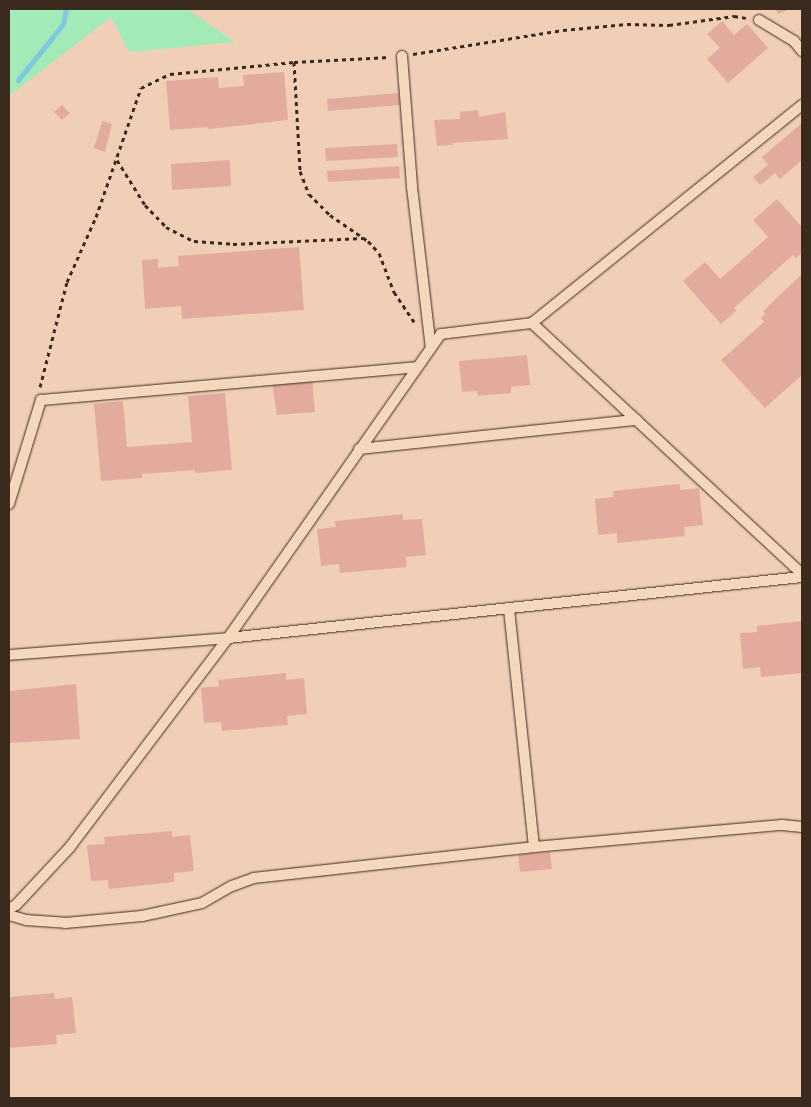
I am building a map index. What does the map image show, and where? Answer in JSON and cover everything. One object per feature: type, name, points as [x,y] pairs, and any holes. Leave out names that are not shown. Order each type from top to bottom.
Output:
[{"type":"lane","points":[[759,20],[794,41],[802,51]]},
{"type":"lane","points":[[402,56],[427,331],[431,348]]},
{"type":"lane","points":[[9,909],[16,905],[70,847],[228,638],[358,449],[441,334],[532,323],[802,105]]},
{"type":"lane","points":[[532,323],[802,576]]},
{"type":"lane","points":[[9,504],[41,400],[417,367]]},
{"type":"lane","points":[[358,449],[636,420]]},
{"type":"lane","points":[[9,655],[228,638],[802,576]]},
{"type":"lane","points":[[509,609],[534,847]]},
{"type":"lane","points":[[9,915],[26,920],[65,923],[142,916],[202,904],[232,886],[254,878],[534,847],[782,825],[802,827]]},
{"type":"path","points":[[41,400],[40,389],[67,282],[96,217],[141,88],[170,74],[294,62],[402,56],[563,30],[627,24],[669,25],[734,16],[759,20]]},
{"type":"path","points":[[294,62],[300,171],[309,194],[330,215],[363,238],[379,254],[394,292],[413,321],[427,331]]},
{"type":"path","points":[[116,160],[145,205],[166,227],[194,241],[233,244],[363,238]]},
{"type":"green space","points":[[12,9],[187,9],[235,42],[129,52],[111,17],[9,96],[9,14]]},
{"type":"building","points":[[775,9],[791,9],[778,14]]},
{"type":"building","points":[[722,21],[734,35],[747,24],[768,48],[728,83],[707,59],[720,48],[707,34]]},
{"type":"building","points":[[284,72],[288,120],[209,129],[208,127],[170,130],[166,81],[218,77],[219,88],[244,86],[243,75]]},
{"type":"building","points":[[399,93],[400,105],[328,111],[327,99]]},
{"type":"building","points":[[62,105],[70,113],[62,120],[54,112]]},
{"type":"building","points":[[478,110],[479,117],[505,112],[508,139],[452,143],[453,145],[437,146],[434,120],[460,119],[460,112]]},
{"type":"building","points":[[102,121],[112,124],[105,152],[94,148]]},
{"type":"building","points":[[802,123],[802,160],[780,179],[775,173],[760,185],[753,177],[768,165],[762,157]]},
{"type":"building","points":[[397,144],[398,157],[326,161],[325,148]]},
{"type":"building","points":[[230,160],[231,186],[172,190],[171,164]]},
{"type":"building","points":[[399,166],[400,178],[328,182],[327,171]]},
{"type":"building","points":[[777,199],[802,227],[802,253],[796,258],[793,255],[734,308],[736,311],[721,324],[683,281],[705,262],[720,279],[768,237],[753,220]]},
{"type":"building","points":[[299,247],[304,310],[182,319],[181,306],[145,309],[142,260],[158,259],[158,268],[179,266],[178,256]]},
{"type":"building","points":[[802,274],[802,375],[765,408],[721,360],[764,322],[761,318],[765,314],[763,311]]},
{"type":"building","points":[[527,355],[530,385],[511,387],[511,393],[478,396],[477,391],[462,392],[459,361]]},
{"type":"building","points":[[312,380],[315,412],[277,415],[272,383]]},
{"type":"building","points":[[225,393],[232,470],[195,473],[195,470],[142,474],[142,478],[101,481],[94,404],[123,401],[127,447],[192,442],[188,396]]},
{"type":"building","points":[[680,484],[680,490],[699,488],[703,525],[684,527],[685,536],[617,543],[617,533],[598,535],[595,499],[613,497],[613,491]]},
{"type":"building","points":[[403,514],[403,520],[422,519],[426,555],[406,557],[407,567],[340,573],[339,564],[321,566],[317,529],[336,527],[335,521]]},
{"type":"building","points":[[802,621],[802,673],[761,677],[760,667],[743,669],[740,633],[757,632],[757,626]]},
{"type":"building","points":[[286,673],[286,680],[304,678],[307,714],[287,716],[288,725],[222,731],[221,722],[204,723],[201,688],[219,686],[218,680]]},
{"type":"building","points":[[76,684],[80,739],[9,743],[9,691]]},
{"type":"building","points":[[172,831],[172,837],[190,835],[194,871],[174,873],[174,882],[109,889],[108,880],[91,881],[87,845],[105,844],[104,837]]},
{"type":"building","points":[[550,852],[552,869],[520,872],[518,855]]},
{"type":"building","points":[[54,993],[55,999],[72,997],[76,1033],[56,1035],[57,1044],[9,1048],[9,997]]},
{"type":"waterway","points":[[18,80],[63,24],[66,9]]}]
